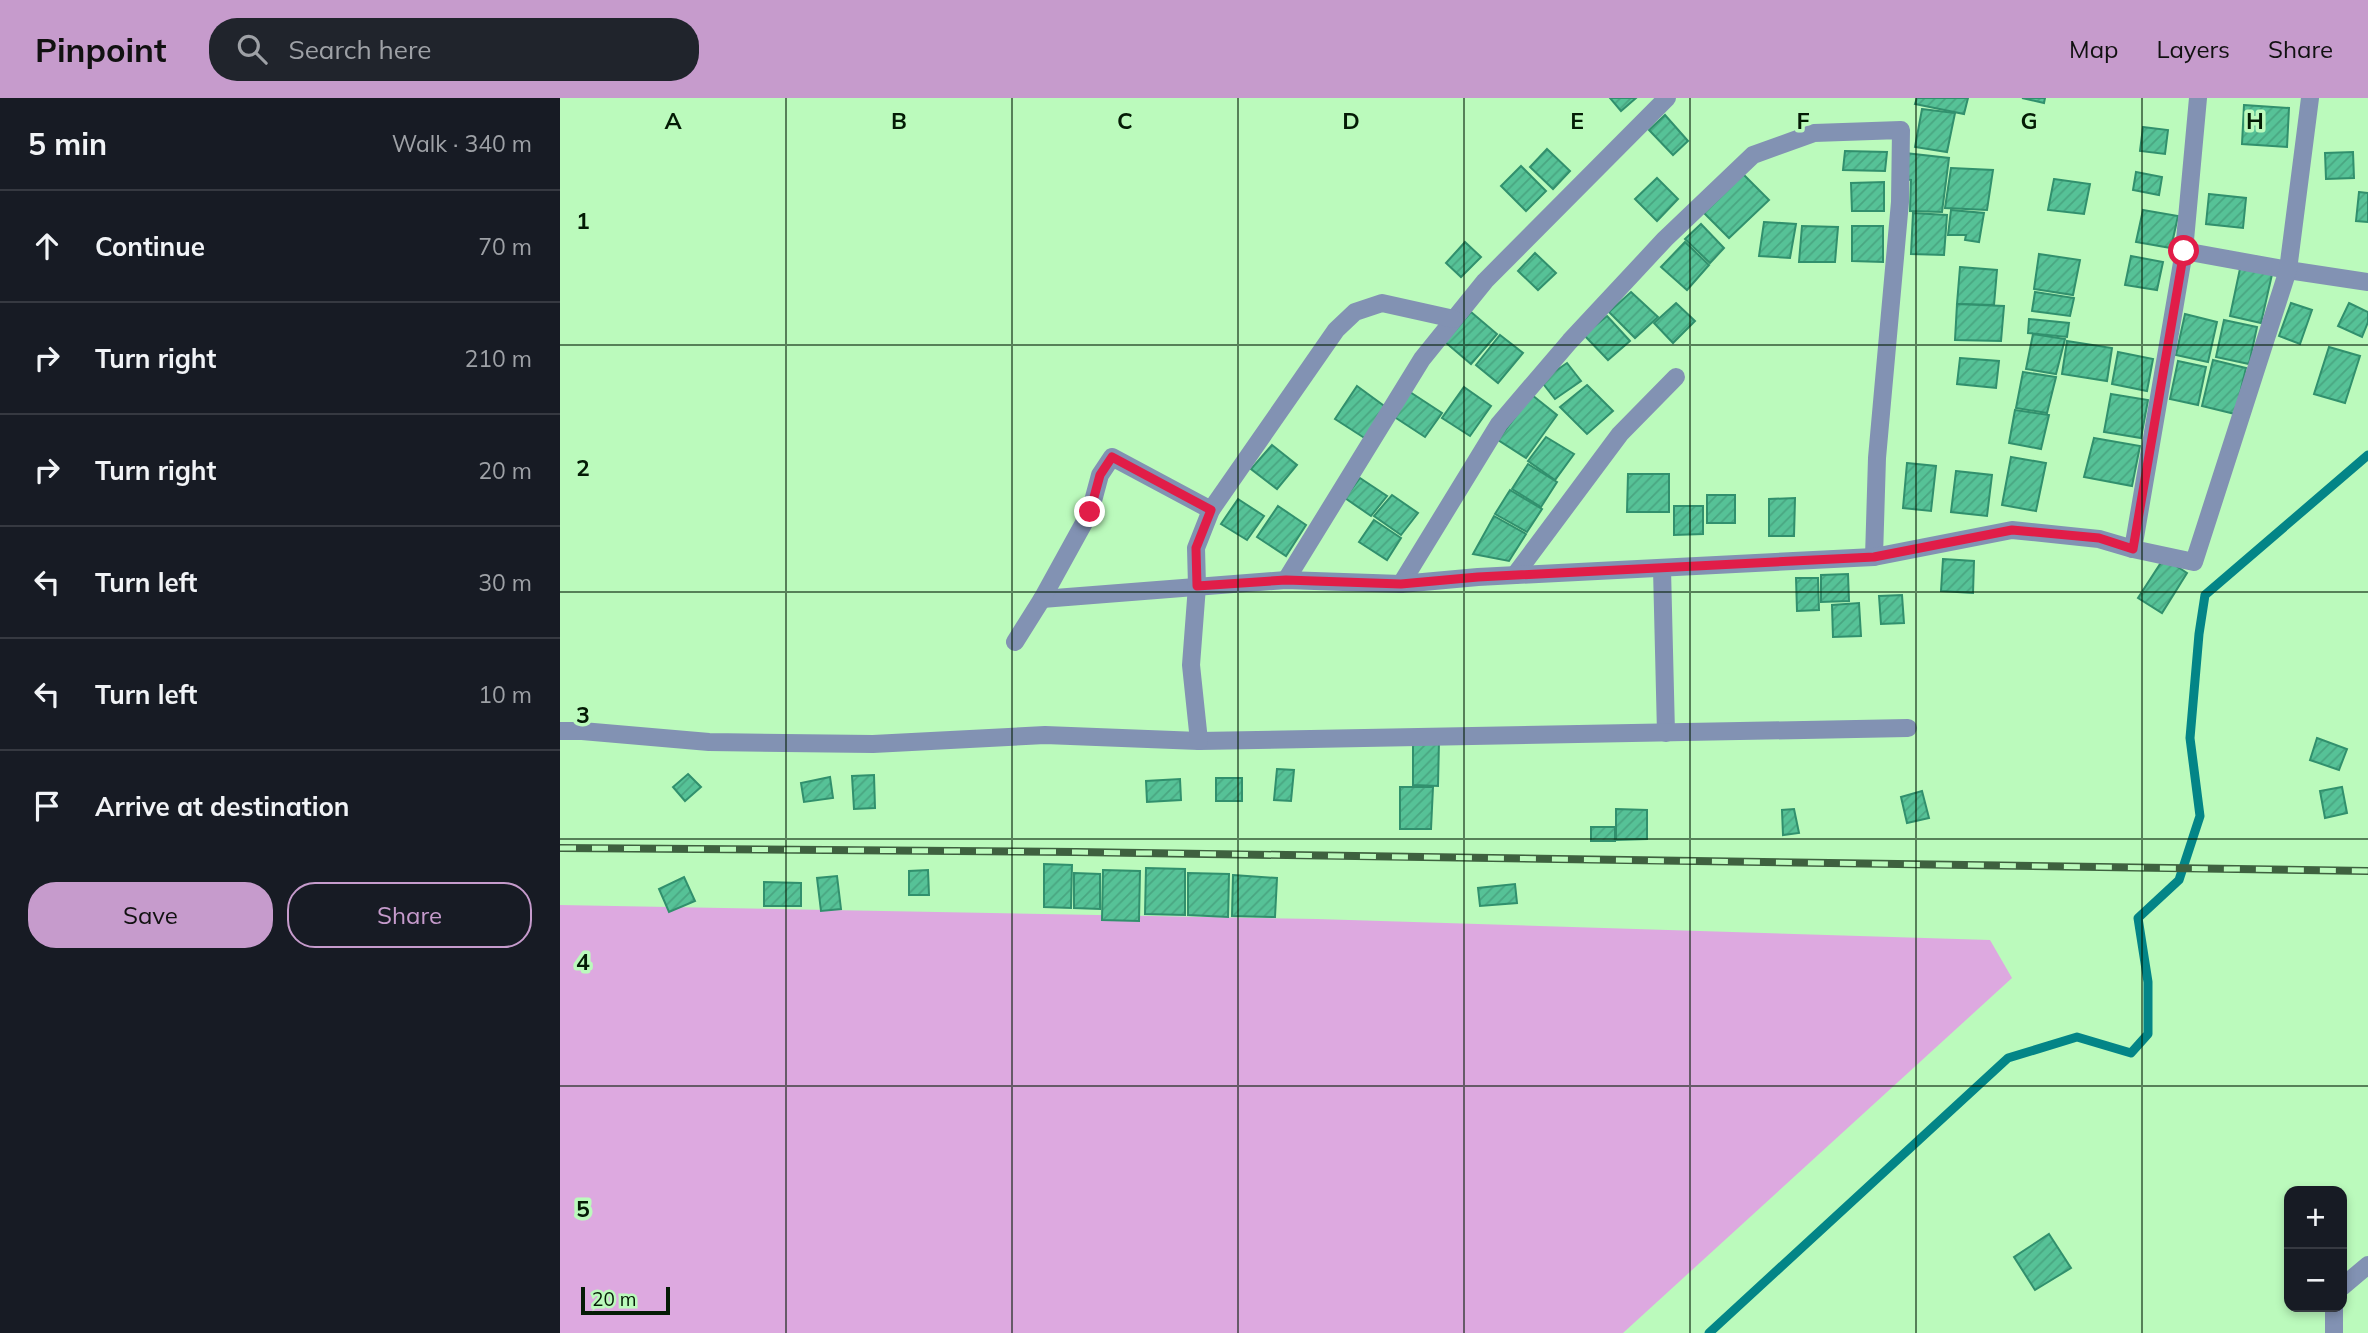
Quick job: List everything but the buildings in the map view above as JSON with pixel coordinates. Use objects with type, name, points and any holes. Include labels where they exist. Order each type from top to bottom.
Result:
[{"type":"street","points":[[1286,580],[1422,359],[1485,281],[1667,98]]},
{"type":"street","points":[[2133,549],[2184,251],[2198,98]]},
{"type":"street","points":[[1042,599],[1286,580],[1401,584],[1515,575],[1874,557],[2012,530],[2099,538],[2133,549],[2194,562],[2288,270],[2309,98]]},
{"type":"street","points":[[1401,584],[1499,424],[1570,341],[1665,239],[1753,155],[1814,133],[1901,130],[1900,202],[1877,458],[1874,557]]},
{"type":"street","points":[[2184,251],[2368,282]]},
{"type":"street","points":[[1199,741],[1191,665],[1197,586],[1196,548],[1211,510],[1336,330],[1355,312],[1382,303],[1454,319]]},
{"type":"street","points":[[1515,575],[1620,434],[1676,377]]},
{"type":"street","points":[[1015,642],[1090,512],[1100,475],[1112,457],[1211,510]]},
{"type":"street","points":[[1662,569],[1665,733]]},
{"type":"street","points":[[560,731],[582,730],[709,743],[873,744],[1045,736],[1199,741],[1908,728]]},
{"type":"street","points":[[2347,1283],[2368,1265]]},
{"type":"street","points":[[2334,1312],[2334,1333]]},
{"type":"shaded area","points":[[560,905],[1317,919],[1990,940],[2012,978],[1623,1333],[560,1333]]},
{"type":"waterway","points":[[1709,1333],[2008,1058],[2077,1037],[2131,1053],[2148,1034],[2148,982],[2138,918],[2179,880],[2200,816],[2190,738],[2205,595],[2368,455]]},
{"type":"railway","points":[[560,848],[1076,852],[2368,871]]},
{"type":"route","points":[[1090,512],[1100,475],[1112,457],[1211,510],[1196,548],[1197,586],[1286,580],[1401,584],[1478,577],[1874,557],[2012,530],[2099,538],[2133,549],[2184,251]]}]
